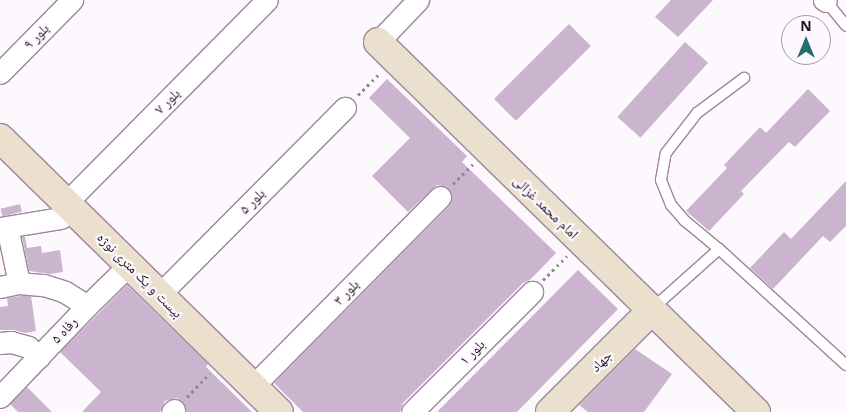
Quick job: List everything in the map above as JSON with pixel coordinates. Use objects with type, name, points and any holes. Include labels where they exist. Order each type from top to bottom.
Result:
[{"type":"street","name":"بلور ۹","points":[[0,73],[72,0]]},
{"type":"street","name":"بلور ۷","points":[[64,210],[268,0]]},
{"type":"street","points":[[386,50],[418,0]]},
{"type":"street","name":"امام محمد غزالی","points":[[386,50],[756,412]]},
{"type":"street","name":"بلور ۵","points":[[159,295],[346,108]]},
{"type":"street","name":"بیست و یک متری نوژه","points":[[0,138],[64,210],[129,265],[279,412]]},
{"type":"street","name":"بلور ۳","points":[[252,386],[440,197]]},
{"type":"street","points":[[64,210],[3,228],[10,285],[51,287],[64,292],[87,306]]},
{"type":"street","name":"رفاه ۵","points":[[0,397],[129,265]]},
{"type":"street","name":"بلور ۱","points":[[412,412],[532,292]]},
{"type":"street","name":"جهاد","points":[[550,412],[652,310]]},
{"type":"street","points":[[0,343],[11,342],[28,347],[39,357]]},
{"type":"lane","points":[[825,1],[846,26]]},
{"type":"lane","points":[[744,78],[697,113],[666,153],[662,180],[671,205],[685,221],[719,249],[846,365]]},
{"type":"lane","points":[[652,310],[719,249]]},
{"type":"path","points":[[346,108],[386,50]]},
{"type":"path","points":[[440,197],[488,149]]},
{"type":"path","points":[[532,292],[582,241]]},
{"type":"path","points":[[173,411],[225,359]]},
{"type":"building","points":[[671,0],[713,0],[678,37],[655,17]]},
{"type":"building","points":[[569,24],[591,46],[516,121],[494,99]]},
{"type":"building","points":[[685,42],[708,63],[640,138],[617,117]]},
{"type":"building","points":[[387,79],[467,156],[462,162],[556,253],[530,280],[523,283],[403,403],[400,412],[303,412],[274,383],[449,206],[452,200],[448,188],[437,185],[408,212],[372,176],[410,138],[369,98]]},
{"type":"building","points":[[808,89],[830,111],[795,147],[789,142],[741,191],[744,194],[709,231],[686,211],[727,168],[724,165],[760,127],[766,133]]},
{"type":"building","points":[[846,181],[846,226],[830,242],[823,236],[773,289],[750,268],[784,232],[791,239]]},
{"type":"building","points":[[20,204],[22,212],[3,217],[1,209]]},
{"type":"building","points":[[22,237],[25,237],[27,248],[41,246],[42,253],[60,250],[63,272],[50,274],[29,271]]},
{"type":"building","points":[[578,270],[618,309],[517,412],[437,412]]},
{"type":"building","points":[[127,285],[208,364],[206,367],[252,412],[186,412],[183,402],[177,398],[165,401],[160,412],[82,412],[101,392],[60,352]]},
{"type":"building","points":[[31,296],[36,331],[25,333],[14,330],[0,330],[0,307],[8,306],[7,298]]},
{"type":"building","points":[[635,349],[672,374],[644,412],[588,412],[579,405]]},
{"type":"building","points":[[27,387],[52,412],[18,412],[10,404]]}]
